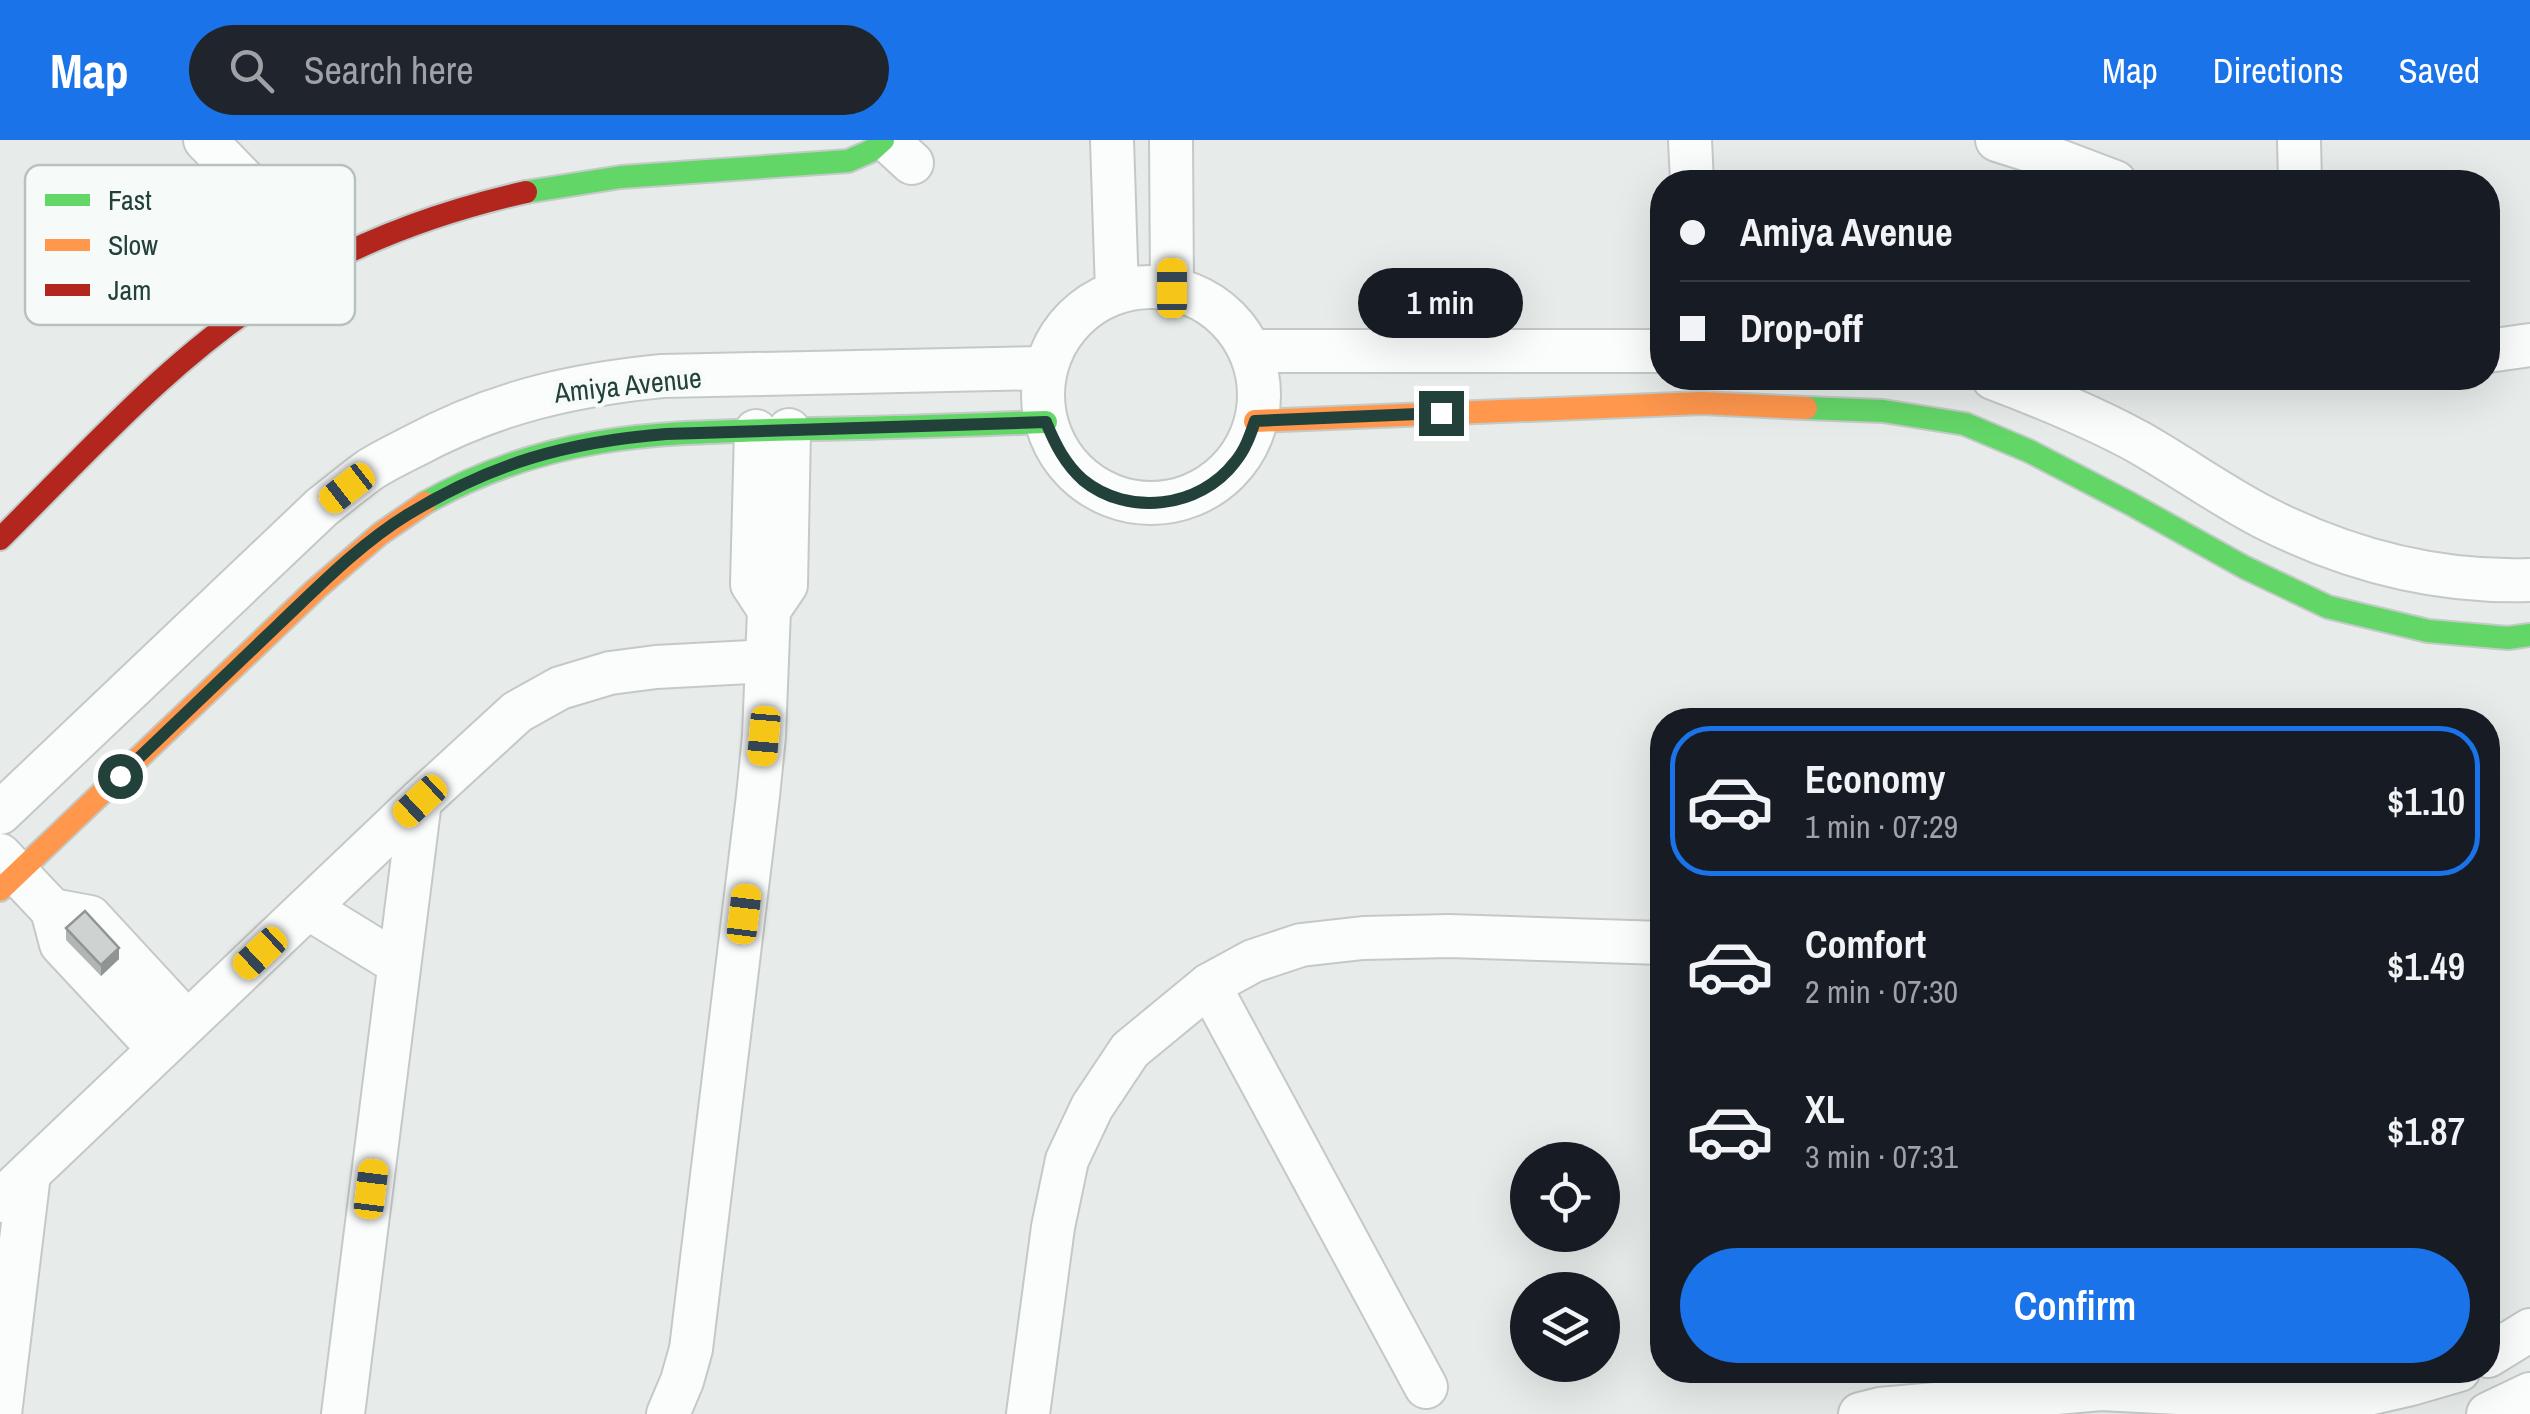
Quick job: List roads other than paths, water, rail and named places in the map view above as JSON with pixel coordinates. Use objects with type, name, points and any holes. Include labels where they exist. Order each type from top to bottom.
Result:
[{"type":"street","points":[[204,140],[229,165]]},
{"type":"street","points":[[1112,140],[1117,292]]},
{"type":"street","points":[[1171,140],[1172,288]]},
{"type":"street","points":[[1690,140],[1691,170]]},
{"type":"street","points":[[1997,140],[2083,170]]},
{"type":"street","points":[[2299,140],[2300,170]]},
{"type":"street","points":[[355,251],[482,202],[548,187],[661,172],[848,160],[894,148]]},
{"type":"street","points":[[1172,288],[1197,297],[1236,329],[1250,352],[1258,386],[1255,421],[1241,454],[1217,481],[1175,501],[1127,501],[1105,494],[1085,481],[1055,444],[1046,422],[1046,368],[1056,343],[1072,321],[1093,304],[1117,292],[1172,288]]},
{"type":"street","points":[[0,539],[172,372],[229,325]]},
{"type":"street","points":[[2500,349],[2530,345]]},
{"type":"street","points":[[1250,352],[1650,351]]},
{"type":"street","name":"Amiya Avenue","points":[[0,813],[322,507],[372,468],[494,408],[602,382],[662,376],[1046,368]]},
{"type":"street","points":[[1255,421],[1701,390],[1965,424],[2029,451],[2328,608],[2428,630],[2508,638],[2530,635]]},
{"type":"street","points":[[2024,390],[2137,441],[2264,518],[2346,552],[2419,574],[2489,582],[2530,580]]},
{"type":"street","name":"Amiya Avenue","points":[[6,873],[360,550],[404,516],[514,462],[611,438],[1046,422]]},
{"type":"street","points":[[668,1414],[682,1382],[697,1305],[758,796],[769,610],[752,584],[773,430]]},
{"type":"street","points":[[0,1414],[14,1187],[518,712],[560,688],[610,673],[767,661]]},
{"type":"street","points":[[343,1414],[420,801]]},
{"type":"street","points":[[6,873],[52,910],[90,917],[173,1036]]},
{"type":"street","points":[[308,908],[399,964]]},
{"type":"street","points":[[1028,1414],[1052,1227],[1067,1160],[1092,1107],[1130,1050],[1209,984],[1253,962],[1301,945],[1363,938],[1450,936],[1650,943]]},
{"type":"street","points":[[1209,984],[1426,1387]]},
{"type":"street","points":[[2500,1349],[2530,1330]]},
{"type":"street","points":[[1860,1414],[2101,1389],[2294,1399],[2360,1396],[2415,1383]]},
{"type":"street","points":[[2488,1414],[2530,1394]]}]
